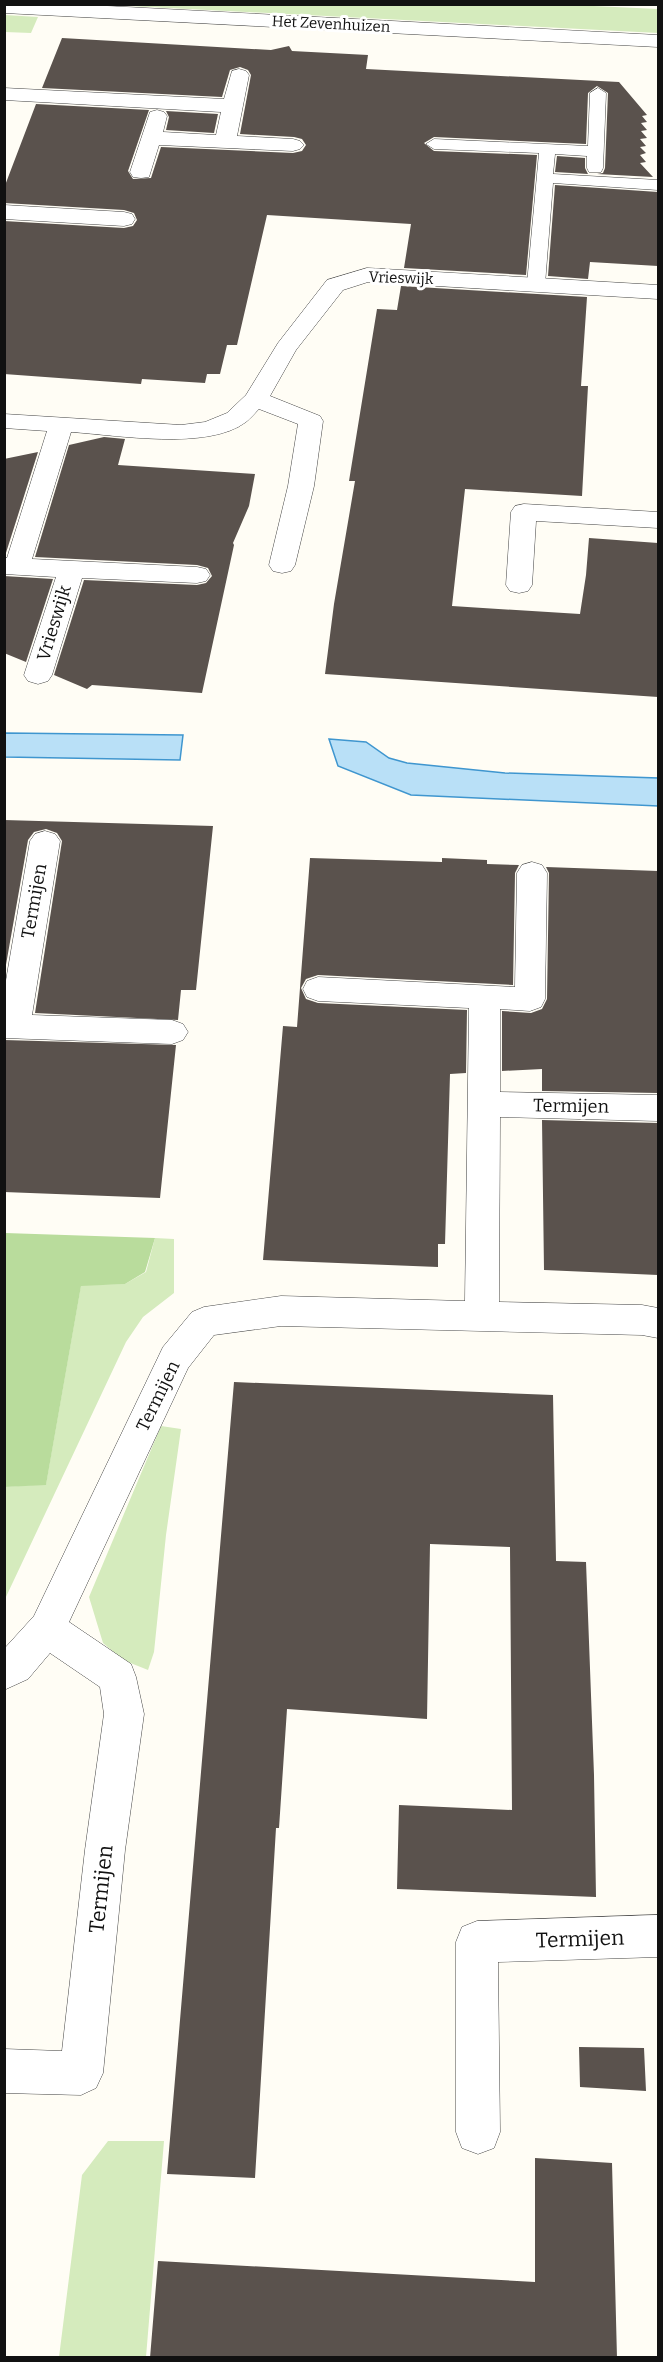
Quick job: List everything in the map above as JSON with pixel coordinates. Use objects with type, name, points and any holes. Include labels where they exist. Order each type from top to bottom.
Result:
[{"type":"street","name":"Het Zevenhuizen","points":[[4,7],[658,41]]},
{"type":"street","points":[[225,142],[239,75]]},
{"type":"street","points":[[4,94],[233,106]]},
{"type":"street","points":[[141,172],[161,103]]},
{"type":"street","points":[[151,138],[293,145]]},
{"type":"street","points":[[4,212],[124,219]]},
{"type":"street","name":"Vrieswijk","points":[[4,421],[181,432],[210,429],[236,418],[256,399],[286,348],[335,285],[367,275],[658,292]]},
{"type":"street","points":[[256,399],[311,422],[301,486],[282,565]]},
{"type":"street","name":"Vrieswijk","points":[[61,424],[11,566],[197,575]]},
{"type":"street","points":[[519,585],[524,512],[658,520]]},
{"type":"street","name":"Vrieswijk","points":[[38,675],[71,570]]},
{"type":"street","name":"Termijen","points":[[45,841],[14,961],[9,1026],[172,1032]]},
{"type":"street","points":[[318,989],[531,999],[532,873]]},
{"type":"street","points":[[482,1316],[485,997]]},
{"type":"street","name":"Termijen","points":[[483,1104],[658,1108]]},
{"type":"street","name":"Termijen","points":[[4,1672],[14,1666],[47,1629],[175,1358],[204,1322],[281,1311],[642,1320],[658,1323]]},
{"type":"street","name":"Termijen","points":[[4,2071],[81,2073],[105,1850],[124,1714],[117,1677],[47,1629]]},
{"type":"street","name":"Termijen","points":[[478,2132],[477,1942],[658,1936]]},
{"type":"lane","points":[[594,180],[598,93]]},
{"type":"lane","points":[[434,144],[595,151]]},
{"type":"lane","points":[[536,284],[547,150]]},
{"type":"lane","points":[[545,178],[658,185]]},
{"type":"green space","points":[[110,5],[572,5],[658,9],[658,33]]},
{"type":"green space","points":[[5,15],[38,17],[31,33],[5,32]]},
{"type":"green space","points":[[5,1233],[155,1238],[145,1272],[125,1284],[81,1286],[46,1485],[5,1487]]},
{"type":"green space","points":[[155,1238],[174,1239],[174,1293],[143,1317],[126,1342],[5,1599],[5,1487],[46,1484],[81,1285],[125,1284],[146,1272]]},
{"type":"green space","points":[[161,1426],[181,1429],[166,1535],[154,1652],[148,1670],[123,1660],[103,1643],[89,1597]]},
{"type":"green space","points":[[108,2141],[164,2141],[146,2357],[59,2357],[82,2175]]},
{"type":"water","points":[[5,733],[183,735],[180,760],[5,757]]},
{"type":"water","points":[[329,739],[366,742],[389,758],[407,763],[505,773],[658,778],[658,806],[411,795],[338,766]]},
{"type":"building","points":[[62,38],[271,50],[289,46],[292,51],[368,55],[366,69],[619,82],[647,115],[642,116],[647,122],[641,123],[647,130],[641,131],[647,138],[640,139],[646,146],[640,147],[646,153],[640,155],[646,162],[640,163],[653,177],[597,174],[603,173],[605,168],[608,93],[597,86],[588,93],[586,144],[434,137],[424,143],[434,151],[537,155],[526,275],[404,268],[411,224],[267,215],[237,345],[227,345],[220,374],[207,374],[205,383],[142,379],[141,384],[4,374],[4,221],[124,228],[133,226],[137,220],[134,213],[124,210],[4,203],[4,188],[36,104],[149,110],[128,171],[133,179],[151,178],[161,147],[293,153],[302,151],[306,145],[302,139],[294,137],[240,134],[251,75],[248,70],[240,67],[230,70],[222,97],[42,88]]},
{"type":"building","points":[[166,111],[218,114],[214,133],[166,130],[169,117]]},
{"type":"building","points":[[557,156],[585,158],[585,168],[588,174],[555,172]]},
{"type":"building","points":[[555,185],[658,192],[658,266],[590,262],[588,279],[548,276]]},
{"type":"building","points":[[401,286],[587,297],[581,386],[588,386],[582,496],[465,489],[452,606],[580,614],[589,538],[658,543],[658,697],[325,674],[334,604],[355,481],[349,481],[377,309],[397,310]]},
{"type":"building","points":[[104,437],[125,439],[118,465],[255,474],[249,506],[233,543],[202,693],[92,685],[87,689],[54,675],[84,580],[197,585],[206,583],[212,576],[208,568],[197,565],[35,557],[69,445]]},
{"type":"building","points":[[38,452],[5,556],[4,556],[4,459]]},
{"type":"building","points":[[4,576],[53,579],[26,662],[4,653]]},
{"type":"building","points":[[4,820],[213,826],[196,990],[181,990],[178,1020],[35,1013],[62,841],[57,833],[46,829],[34,832],[28,840],[4,976]]},
{"type":"building","points":[[310,858],[442,862],[442,858],[487,860],[487,864],[519,865],[515,873],[513,985],[318,975],[306,979],[301,988],[306,999],[318,1003],[467,1010],[466,1073],[450,1074],[445,1244],[438,1244],[438,1267],[263,1260],[283,1026],[297,1027]]},
{"type":"building","points":[[546,867],[658,871],[658,1093],[542,1091],[542,1069],[502,1071],[502,1011],[531,1013],[542,1009],[547,999],[549,873]]},
{"type":"building","points":[[4,1040],[176,1045],[160,1198],[4,1192]]},
{"type":"building","points":[[542,1120],[658,1123],[658,1275],[544,1270]]},
{"type":"building","points":[[234,1382],[553,1395],[556,1561],[586,1562],[594,1775],[596,1897],[397,1889],[399,1805],[512,1810],[510,1547],[430,1544],[427,1719],[287,1709],[279,1828],[276,1828],[255,2178],[167,2174]]},
{"type":"building","points":[[579,2047],[644,2048],[646,2091],[580,2087]]},
{"type":"building","points":[[535,2158],[612,2163],[617,2358],[150,2358],[158,2261],[535,2282]]}]
